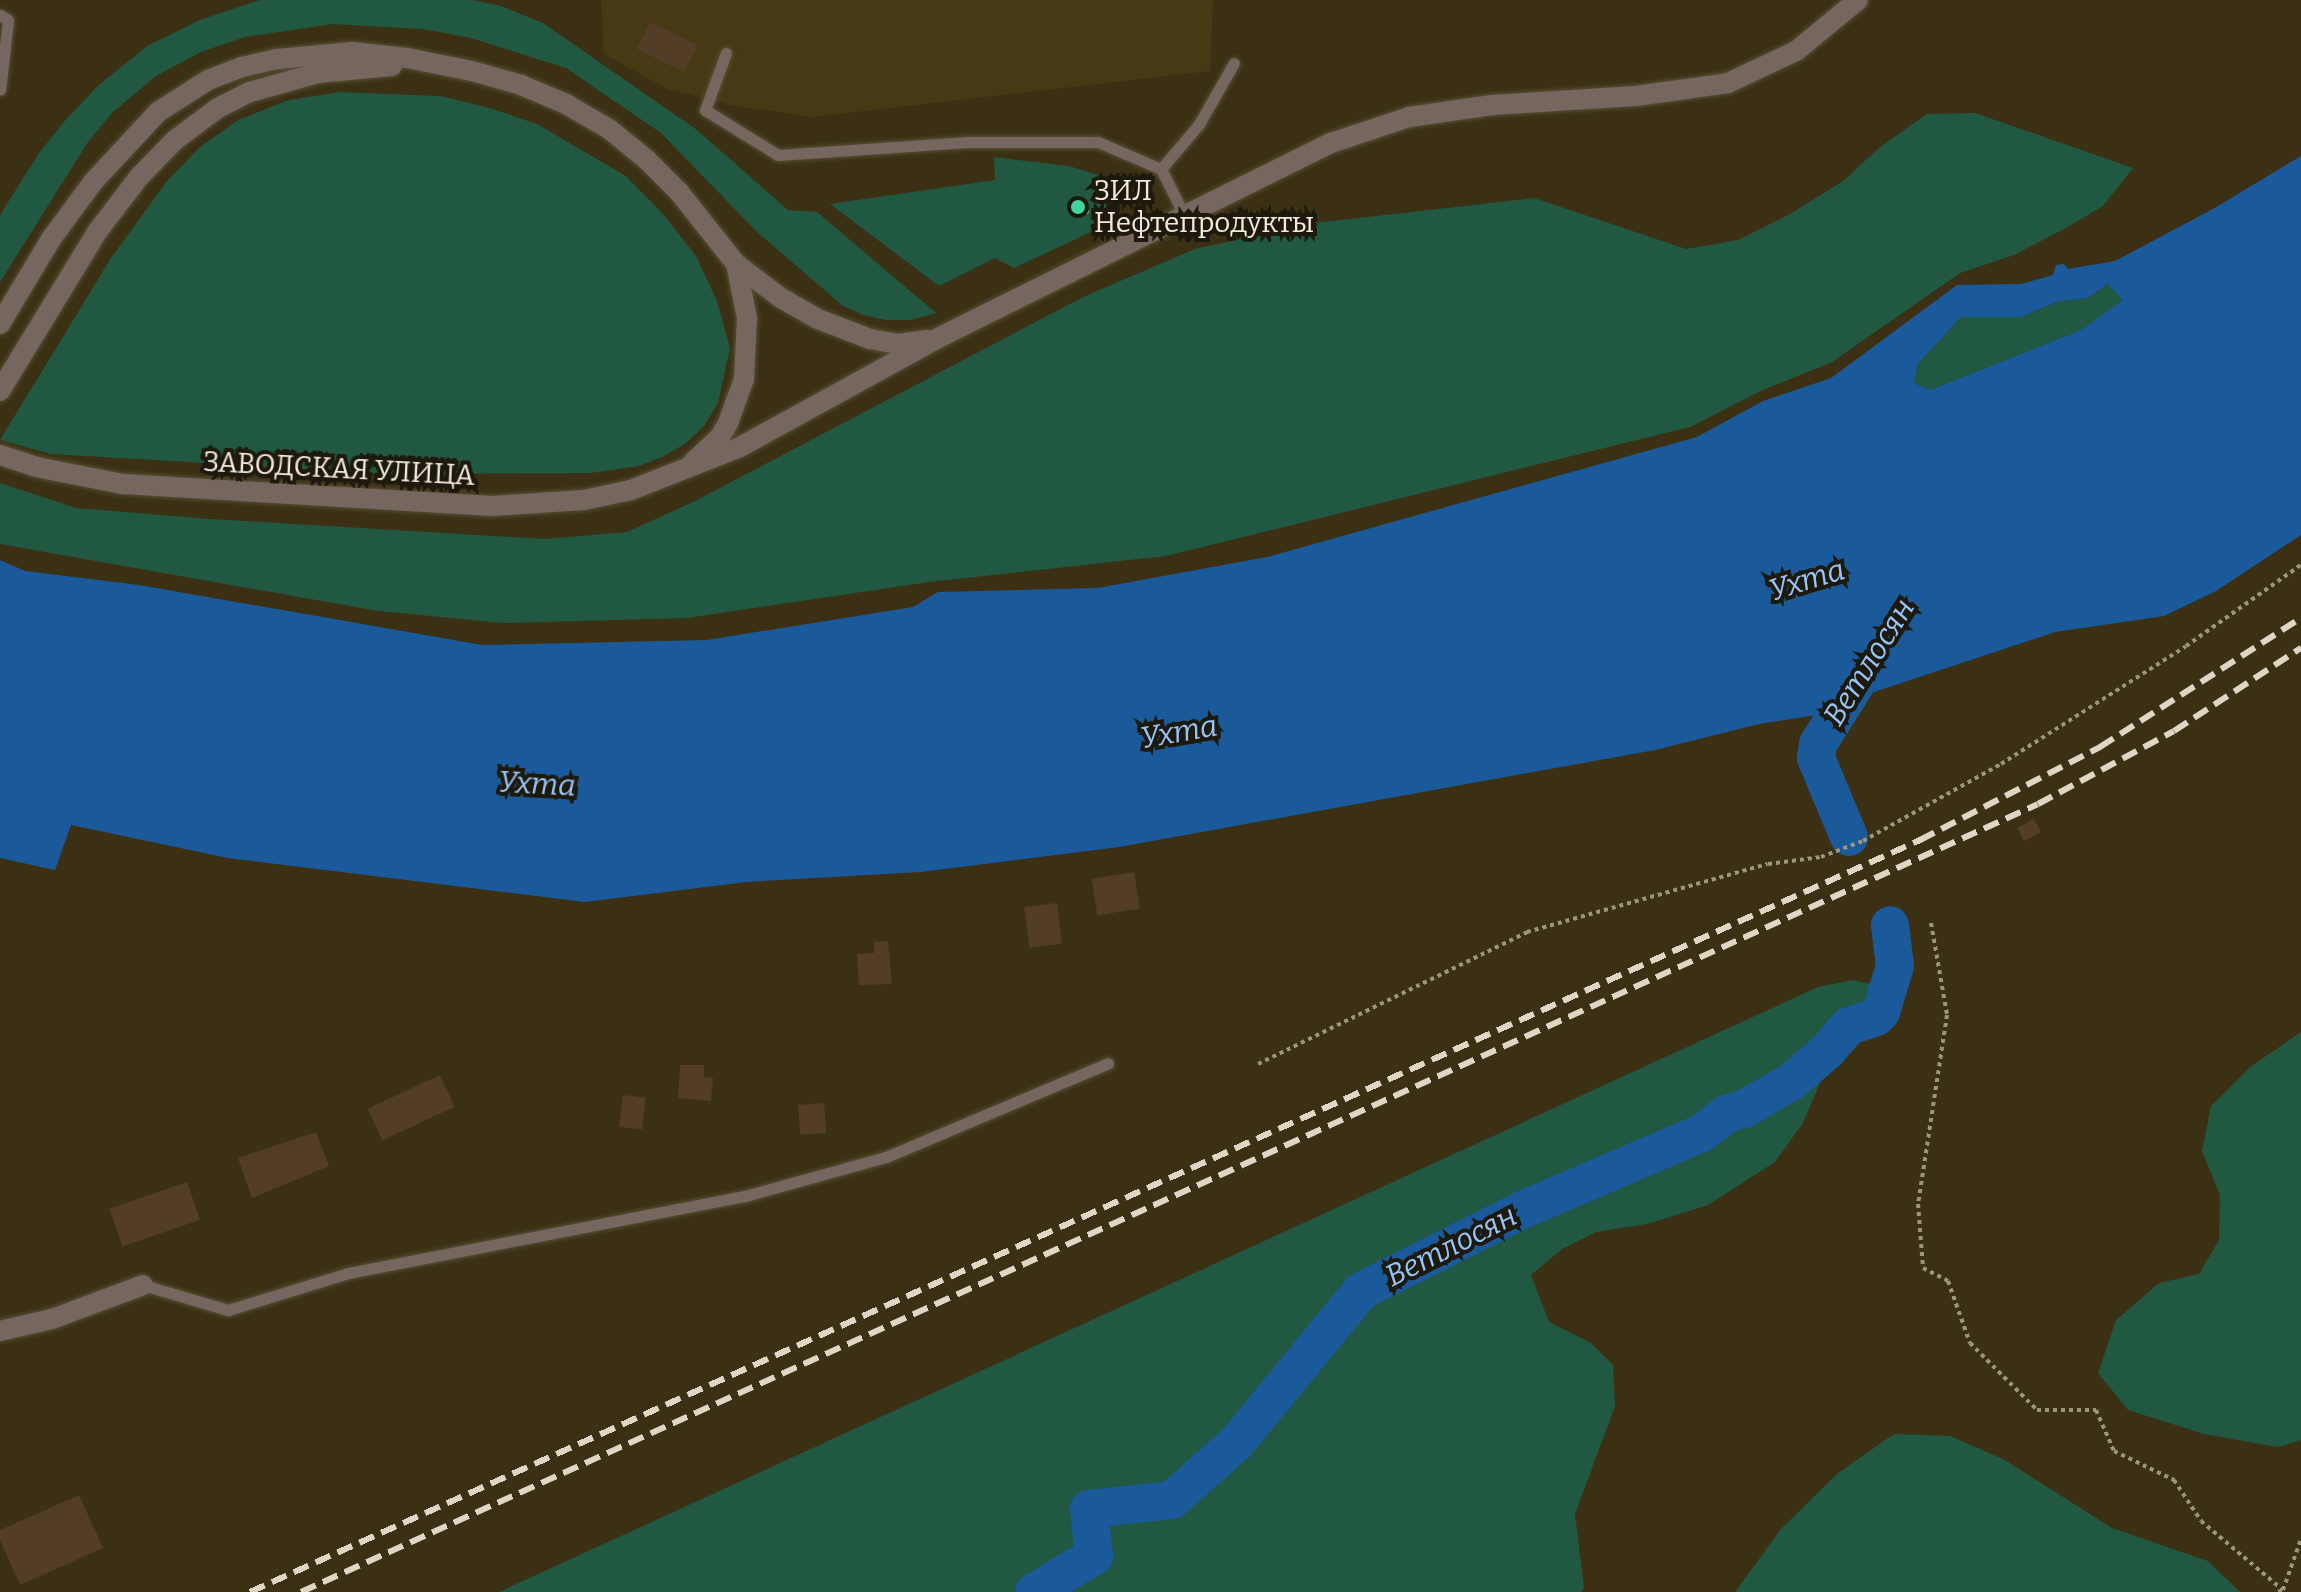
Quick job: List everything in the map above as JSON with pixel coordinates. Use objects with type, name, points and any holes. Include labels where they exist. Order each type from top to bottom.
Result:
[{"type":"street","points":[[674,474],[740,447],[942,336],[1331,143],[1409,117],[1492,105],[1636,96],[1728,83],[1796,51],[1858,0]]},
{"type":"street","points":[[0,324],[51,239],[117,153],[158,112],[208,80],[260,62],[333,52],[407,58],[472,71],[543,94],[609,129],[679,192],[736,264],[805,313],[857,335],[898,344],[942,336]]},
{"type":"street","points":[[4,384],[117,204],[161,153],[218,108],[275,84],[335,70],[421,65],[472,71]]},
{"type":"street","points":[[674,474],[698,459],[720,437],[740,394],[746,364],[747,318],[736,264]]},
{"type":"street","name":"ЗАВОДСКАЯ УЛИЦА","points":[[0,455],[36,467],[123,484],[492,506],[584,500],[631,490],[674,474]]},
{"type":"street","points":[[0,1331],[52,1319],[143,1285]]},
{"type":"lane","points":[[0,15],[8,20],[0,90]]},
{"type":"lane","points":[[726,53],[705,110],[778,155],[969,142],[1098,142],[1161,169],[1184,215]]},
{"type":"lane","points":[[1161,169],[1199,124],[1234,63]]},
{"type":"lane","points":[[143,1285],[228,1310],[348,1273],[745,1196],[886,1157],[1108,1063]]},
{"type":"path","points":[[1085,211],[1111,220]]},
{"type":"path","points":[[1258,1064],[1527,932],[1768,864],[1821,857],[1863,841],[2001,764],[2186,646],[2301,565]]},
{"type":"path","points":[[1931,923],[1947,1015],[1918,1204],[1923,1268],[1948,1281],[1970,1343],[2037,1410],[2096,1410],[2114,1451],[2174,1480],[2201,1521],[2280,1591],[2301,1539]]},
{"type":"shaded area","points":[[601,0],[1213,0],[1210,71],[812,117],[731,105],[667,89],[604,54]]},
{"type":"green space","points":[[260,0],[472,0],[498,5],[543,23],[697,130],[788,210],[817,212],[936,313],[911,320],[886,320],[863,315],[842,305],[756,231],[661,133],[566,68],[471,38],[423,29],[332,24],[245,37],[201,52],[156,76],[112,113],[88,142],[0,282],[0,215],[39,153],[68,117],[99,85],[147,46],[200,20]]},
{"type":"green space","points":[[340,92],[440,96],[490,108],[537,124],[626,176],[663,214],[696,256],[717,301],[730,348],[718,403],[704,426],[685,444],[662,457],[639,466],[590,473],[390,474],[51,454],[0,440],[111,258],[167,181],[200,147],[238,120],[289,100]]},
{"type":"green space","points":[[1975,113],[2133,168],[2103,206],[2066,228],[2014,255],[1960,273],[1832,362],[1763,390],[1690,427],[1166,556],[929,582],[687,618],[504,623],[378,611],[0,544],[0,483],[76,508],[211,519],[545,539],[627,532],[695,501],[1083,297],[1195,249],[1314,223],[1534,198],[1686,249],[1738,240],[1790,214],[1843,181],[1880,147],[1927,114]]},
{"type":"green space","points":[[994,157],[1069,166],[1105,177],[1120,192],[1119,209],[1108,224],[1014,268],[995,258],[939,286],[830,204],[995,180]]},
{"type":"green space","points":[[2109,284],[2124,300],[2081,330],[1930,390],[1914,383],[1918,364],[1961,317],[2021,317],[2056,302],[2088,298]]},
{"type":"green space","points":[[1853,980],[1878,986],[1889,1014],[1821,1081],[1803,1123],[1775,1162],[1708,1205],[1647,1224],[1596,1232],[1562,1249],[1531,1275],[1549,1322],[1591,1343],[1613,1365],[1615,1406],[1575,1514],[1584,1588],[1581,1592],[499,1592],[1818,987]]},
{"type":"green space","points":[[2301,1032],[2301,1440],[2278,1447],[2204,1434],[2128,1410],[2098,1373],[2116,1320],[2159,1283],[2199,1274],[2219,1240],[2220,1195],[2202,1151],[2211,1106],[2250,1067]]},
{"type":"green space","points":[[1894,1434],[1950,1436],[2005,1460],[2112,1528],[2208,1561],[2240,1592],[1735,1592],[1781,1529],[1838,1473]]},
{"type":"water","name":"Ухта","points":[[2301,156],[2301,535],[2216,591],[2164,616],[2055,632],[1865,695],[1830,713],[1759,724],[1655,750],[1119,847],[920,872],[746,882],[585,902],[228,858],[71,825],[55,870],[0,858],[0,560],[25,571],[139,585],[482,645],[707,640],[913,607],[938,592],[1098,588],[1267,557],[1697,437],[1763,401],[1831,378],[1957,285],[2021,284],[2053,275],[2056,265],[2064,264],[2068,269],[2115,261],[2213,209]],"holes":[[[2108,284],[2123,300],[2081,330],[1930,390],[1914,383],[1918,364],[1961,317],[2021,317],[2056,302],[2088,298]]]},
{"type":"building","points":[[650,22],[698,45],[684,72],[637,49]]},
{"type":"building","points":[[2034,819],[2041,832],[2024,841],[2017,828]]},
{"type":"building","points":[[1134,872],[1140,909],[1097,915],[1092,879]]},
{"type":"building","points":[[1057,903],[1062,944],[1029,948],[1024,907]]},
{"type":"building","points":[[888,941],[892,984],[859,985],[857,954],[874,953],[874,942]]},
{"type":"building","points":[[680,1065],[704,1065],[704,1077],[713,1078],[711,1101],[678,1098]]},
{"type":"building","points":[[440,1075],[455,1107],[382,1141],[367,1109]]},
{"type":"building","points":[[623,1095],[646,1098],[642,1130],[619,1127]]},
{"type":"building","points":[[824,1103],[826,1133],[800,1135],[798,1105]]},
{"type":"building","points":[[316,1132],[329,1166],[252,1198],[238,1158]]},
{"type":"building","points":[[187,1182],[200,1220],[122,1247],[109,1209]]},
{"type":"building","points":[[79,1495],[103,1548],[20,1585],[0,1540],[0,1530]]},
{"type":"waterway","name":"Ветлосян","points":[[1849,837],[1816,758],[1818,744],[1868,665]]},
{"type":"waterway","name":"Ветлосян","points":[[1034,1592],[1094,1556],[1089,1509],[1172,1500],[1237,1442],[1361,1291],[1522,1210],[1702,1133],[1726,1114],[1744,1109],[1791,1082],[1827,1051],[1849,1026],[1876,1017],[1881,1012],[1895,966],[1890,925]]},
{"type":"railway","points":[[250,1592],[1920,840],[2100,747],[2301,618]]},
{"type":"railway","points":[[301,1592],[2038,804],[2174,731],[2301,648]]},
{"type":"place","name":"ЗИЛ Нефтепродукты","points":[[1078,207]]}]
